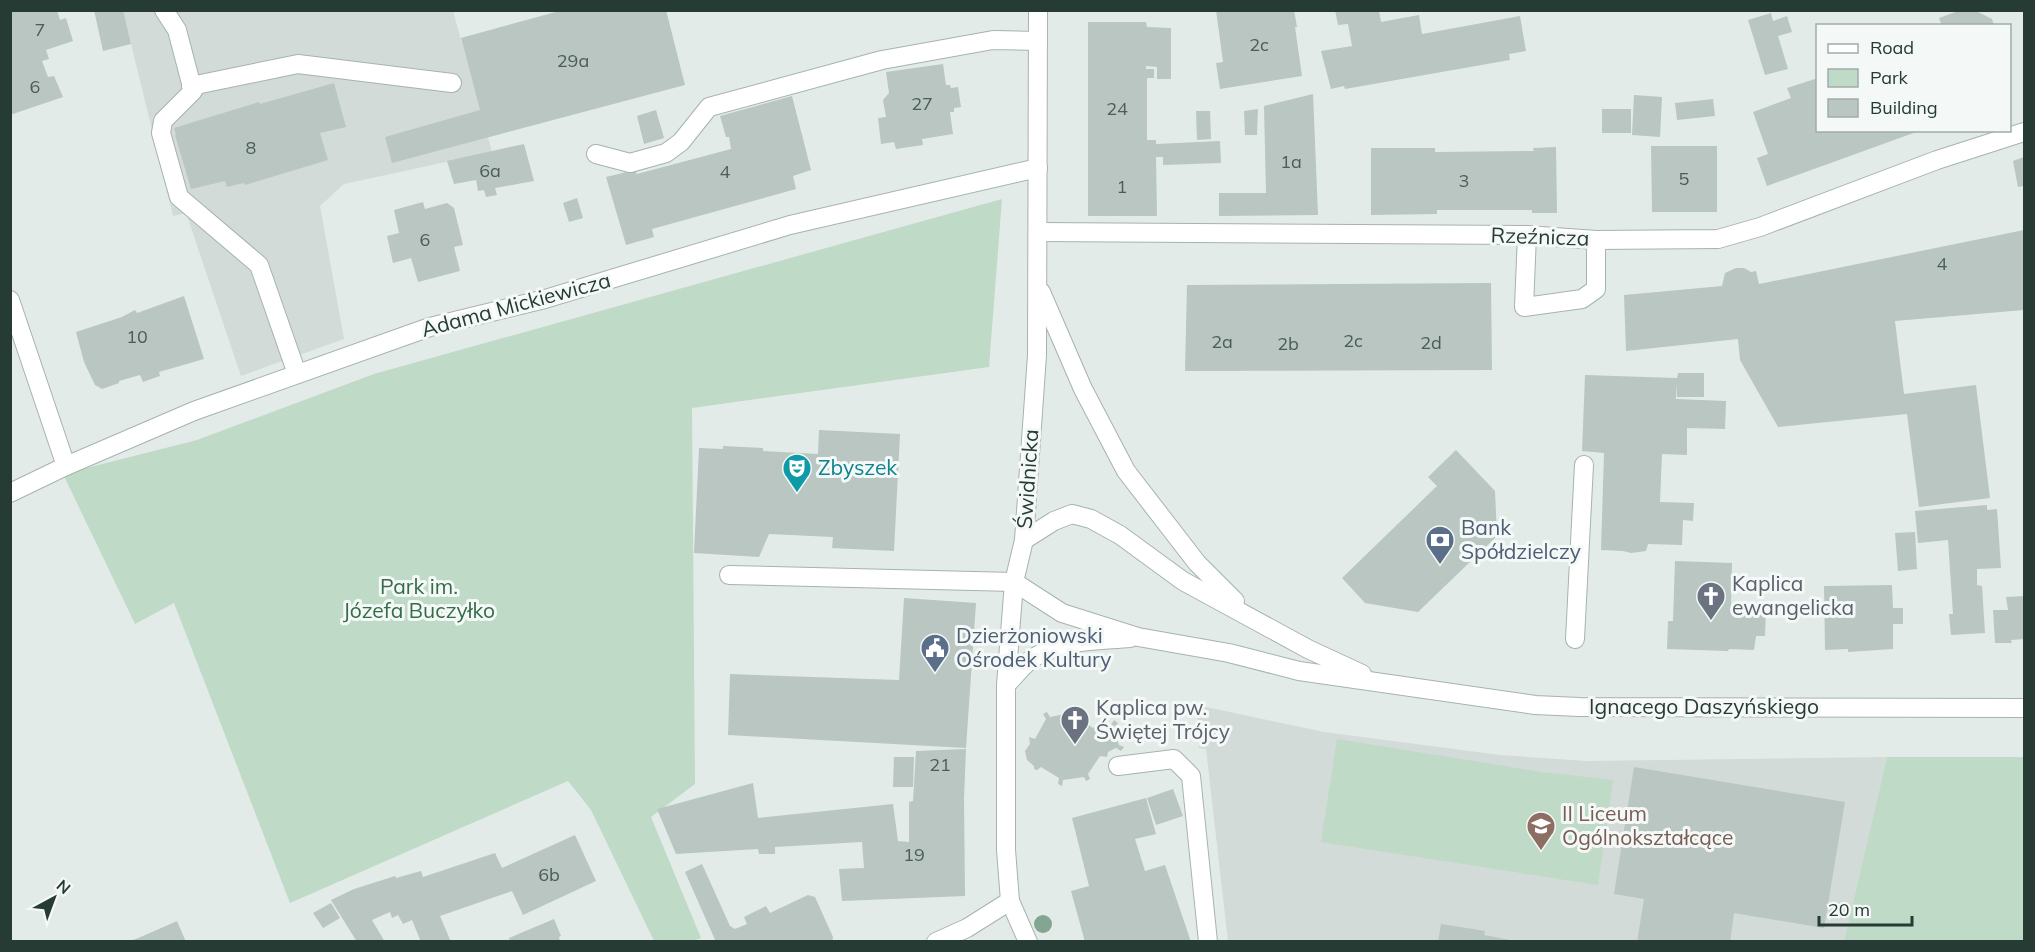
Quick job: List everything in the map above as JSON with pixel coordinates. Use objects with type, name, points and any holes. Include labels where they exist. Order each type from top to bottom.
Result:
[{"type":"street","points":[[164,10],[177,30],[193,91],[164,121],[160,133],[179,196],[260,265],[297,374]]},
{"type":"street","name":"Świdnicka","points":[[1028,942],[1010,901],[1006,850],[1006,685],[1014,582],[1024,540],[1037,355],[1039,288],[1038,10]]},
{"type":"street","points":[[596,154],[630,163],[666,153],[681,142],[709,107],[882,60],[993,40],[1038,41]]},
{"type":"street","points":[[191,86],[298,64],[452,83]]},
{"type":"street","name":"Rzeźnicza","points":[[1038,232],[1527,235],[1596,240],[1718,239],[1760,227],[1937,160],[2025,132]]},
{"type":"street","name":"Adama Mickiewicza","points":[[10,493],[66,466],[194,411],[430,327],[545,299],[790,225],[1038,168]]},
{"type":"street","points":[[1527,235],[1524,307],[1582,299],[1596,289],[1596,240]]},
{"type":"street","name":"Ignacego Daszyńskiego","points":[[1039,288],[1083,388],[1126,471],[1197,562],[1247,614]]},
{"type":"street","points":[[10,300],[66,466]]},
{"type":"street","points":[[1575,639],[1584,465]]},
{"type":"street","name":"Ignacego Daszyńskiego","points":[[1024,540],[1054,520],[1072,514],[1091,519],[1120,535],[1183,580],[1308,650],[1384,684]]},
{"type":"street","points":[[729,575],[1014,582]]},
{"type":"street","name":"Ignacego Daszyńskiego","points":[[1014,582],[1062,613],[1137,637],[1229,653],[1299,671],[1535,705],[2025,708]]},
{"type":"street","name":"Ignacego Daszyńskiego","points":[[1006,685],[1029,661],[1047,651],[1072,642],[1137,637]]},
{"type":"street","points":[[1118,766],[1174,759],[1191,776],[1208,942]]},
{"type":"street","points":[[936,942],[967,928],[1010,901]]},
{"type":"shaded area","points":[[123,11],[453,11],[492,152],[344,184],[320,206],[344,339],[241,376],[186,213],[173,216]]},
{"type":"shaded area","name":"II Liceum Ogólnokształcące","points":[[1197,705],[1324,732],[1500,755],[1587,761],[1887,757],[1844,941],[1228,941],[1206,749],[1199,748]]},
{"type":"green space","name":"Park im. Józefa Buczyłko","points":[[1002,199],[989,367],[692,408],[695,784],[651,817],[701,938],[693,941],[654,941],[591,810],[568,781],[290,903],[174,603],[135,624],[63,474],[197,440],[374,374]]},
{"type":"green space","points":[[1337,739],[1541,772],[1613,780],[1598,885],[1321,842]]},
{"type":"green space","points":[[1887,757],[2024,757],[2024,941],[1844,941]]},
{"type":"building","points":[[10,10],[57,10],[60,20],[66,18],[73,41],[46,50],[49,59],[42,61],[48,77],[54,76],[63,97],[10,115]]},
{"type":"building","points":[[94,10],[123,10],[131,44],[103,51]]},
{"type":"building","points":[[563,10],[666,10],[685,85],[392,163],[385,137],[480,110],[461,38]]},
{"type":"building","points":[[1216,10],[1294,10],[1302,76],[1220,89],[1216,63],[1223,62]]},
{"type":"building","points":[[1335,10],[1379,10],[1381,22],[1419,15],[1422,34],[1520,16],[1526,51],[1509,54],[1510,60],[1345,89],[1344,86],[1331,89],[1321,51],[1352,46],[1348,24],[1338,25]]},
{"type":"building","points":[[1961,10],[1974,10],[1992,19],[1993,24],[1941,24],[1939,18]]},
{"type":"building","points":[[1771,13],[1773,21],[1787,16],[1792,32],[1778,36],[1788,69],[1765,75],[1748,20]]},
{"type":"building","points":[[1088,22],[1146,22],[1147,27],[1171,28],[1171,79],[1157,79],[1157,67],[1146,66],[1146,69],[1154,69],[1154,78],[1147,78],[1147,140],[1156,140],[1156,144],[1220,141],[1221,163],[1163,165],[1163,157],[1156,157],[1157,216],[1088,216]]},
{"type":"building","points":[[943,64],[946,85],[950,85],[951,88],[958,87],[961,107],[954,108],[954,112],[950,112],[953,134],[922,139],[923,145],[896,149],[894,142],[881,144],[878,118],[886,117],[883,100],[889,93],[886,72]]},
{"type":"building","points":[[1816,79],[1816,132],[1916,132],[1767,186],[1757,158],[1768,154],[1753,112],[1791,98],[1787,88]]},
{"type":"building","points":[[334,83],[346,127],[320,133],[328,160],[245,185],[244,183],[227,187],[225,181],[191,189],[174,128],[259,102],[260,104]]},
{"type":"building","points":[[1313,94],[1318,215],[1219,216],[1219,193],[1266,193],[1264,106]]},
{"type":"building","points":[[1634,95],[1662,97],[1660,137],[1632,135]]},
{"type":"building","points":[[792,96],[811,170],[793,176],[796,189],[652,229],[654,237],[626,245],[606,177],[635,170],[637,174],[731,149],[729,137],[726,137],[720,116]]},
{"type":"building","points":[[1713,99],[1715,116],[1677,120],[1675,103]]},
{"type":"building","points":[[1258,109],[1257,135],[1245,135],[1244,111]]},
{"type":"building","points":[[1602,109],[1631,109],[1631,133],[1602,133]]},
{"type":"building","points":[[656,110],[664,138],[644,144],[637,116]]},
{"type":"building","points":[[1196,111],[1210,111],[1211,139],[1197,140]]},
{"type":"building","points":[[524,144],[534,181],[495,188],[497,195],[486,197],[484,190],[478,191],[476,180],[454,184],[447,161]]},
{"type":"building","points":[[1651,146],[1717,146],[1717,212],[1652,212]]},
{"type":"building","points":[[1556,147],[1557,213],[1532,213],[1532,210],[1437,210],[1437,214],[1371,215],[1371,148],[1435,148],[1435,152],[1534,151],[1533,148]]},
{"type":"building","points":[[2024,157],[2024,186],[2018,187],[2013,161]]},
{"type":"building","points":[[577,198],[583,218],[569,222],[563,203]]},
{"type":"building","points":[[423,202],[425,209],[447,203],[454,208],[463,245],[454,247],[460,271],[418,282],[411,258],[393,263],[387,236],[399,233],[394,210]]},
{"type":"building","points":[[2024,230],[2024,310],[1895,321],[1904,394],[1976,385],[1990,498],[1919,507],[1907,414],[1778,427],[1740,360],[1738,339],[1626,351],[1624,295],[1722,286],[1725,273],[1736,268],[1756,271],[1759,284]]},
{"type":"building","points":[[1491,283],[1492,370],[1185,371],[1187,285]]},
{"type":"building","points":[[184,296],[204,359],[159,372],[160,376],[143,382],[140,375],[102,389],[95,385],[84,362],[76,332],[122,317],[135,310],[137,313]]},
{"type":"building","points":[[1678,373],[1704,373],[1704,397],[1677,397],[1676,383],[1676,399],[1726,401],[1725,429],[1687,428],[1687,455],[1662,454],[1660,502],[1694,503],[1693,521],[1683,520],[1682,545],[1648,544],[1646,551],[1631,553],[1601,550],[1604,453],[1582,451],[1585,375],[1677,378]]},
{"type":"building","name":"Zbyszek","points":[[819,430],[900,434],[894,551],[832,548],[833,537],[769,534],[759,557],[694,553],[699,448],[723,449],[723,446],[763,448],[763,451],[818,454]]},
{"type":"building","points":[[1456,450],[1495,491],[1497,536],[1418,612],[1365,603],[1342,578],[1437,486],[1428,477]]},
{"type":"building","points":[[1987,505],[1987,510],[1997,509],[2001,568],[1977,569],[1977,585],[1982,586],[1985,633],[1951,635],[1949,614],[1953,614],[1948,540],[1918,543],[1915,511]]},
{"type":"building","points":[[1915,532],[1917,569],[1898,571],[1895,533]]},
{"type":"building","points":[[1675,561],[1732,563],[1731,608],[1766,610],[1765,636],[1756,636],[1754,650],[1667,649],[1668,621],[1673,621]]},
{"type":"building","points":[[1892,585],[1893,608],[1903,608],[1903,624],[1893,624],[1893,649],[1848,652],[1848,649],[1825,650],[1824,586]]},
{"type":"building","points":[[2024,596],[2024,639],[2011,640],[2012,643],[1995,643],[1993,610],[2008,610],[2006,597]]},
{"type":"building","points":[[904,598],[976,603],[966,748],[728,735],[730,674],[899,680]]},
{"type":"building","name":"Kaplica pw. Świętej Trójcy","points":[[1071,707],[1076,708],[1076,715],[1093,728],[1099,723],[1103,726],[1111,725],[1114,720],[1118,723],[1114,729],[1119,745],[1124,747],[1121,751],[1116,748],[1108,752],[1107,757],[1100,756],[1088,774],[1090,779],[1086,781],[1084,777],[1063,780],[1062,786],[1058,784],[1059,778],[1041,767],[1034,769],[1034,766],[1027,760],[1025,751],[1030,744],[1029,737],[1035,739],[1046,719],[1043,714],[1047,712],[1050,717],[1070,713]]},
{"type":"building","points":[[966,749],[965,896],[842,901],[839,869],[864,868],[862,842],[775,847],[775,854],[759,854],[758,849],[676,854],[657,809],[753,783],[758,818],[893,804],[898,841],[909,842],[909,802],[913,801],[916,751]]},
{"type":"building","points":[[894,757],[914,757],[913,787],[893,787]]},
{"type":"building","points":[[1634,767],[1845,802],[1824,928],[1734,913],[1730,942],[1637,942],[1644,899],[1614,894]]},
{"type":"building","points":[[1173,789],[1183,816],[1156,825],[1147,798]]},
{"type":"building","points":[[1146,798],[1156,834],[1135,839],[1145,871],[1165,865],[1191,942],[1085,942],[1071,891],[1089,886],[1072,818]]},
{"type":"building","points":[[575,835],[596,881],[523,915],[512,891],[440,916],[451,942],[421,942],[412,920],[403,924],[398,915],[392,918],[390,912],[372,920],[385,942],[357,942],[331,900],[354,889],[395,876],[396,878],[421,871],[423,877],[495,853],[502,868]]},
{"type":"building","points":[[702,864],[730,926],[735,929],[747,924],[744,917],[766,906],[770,913],[808,895],[815,897],[833,937],[832,942],[716,942],[685,872]]},
{"type":"building","points":[[331,903],[340,918],[323,928],[313,913]]},
{"type":"building","points":[[554,919],[561,936],[559,937],[560,942],[510,942],[509,938]]},
{"type":"building","points":[[177,921],[186,942],[128,942],[143,936]]},
{"type":"building","points":[[1441,924],[1485,931],[1484,935],[1521,942],[1438,942]]},
{"type":"place","name":"Zbyszek","points":[[797,494]]},
{"type":"place","name":"Bank Spółdzielczy","points":[[1440,566]]},
{"type":"place","name":"Kaplica ewangelicka","points":[[1711,622]]},
{"type":"place","name":"Dzierżoniowski Ośrodek Kultury","points":[[935,674]]},
{"type":"place","name":"Kaplica pw. Świętej Trójcy","points":[[1075,746]]},
{"type":"place","name":"II Liceum Ogólnokształcące","points":[[1541,852]]}]
